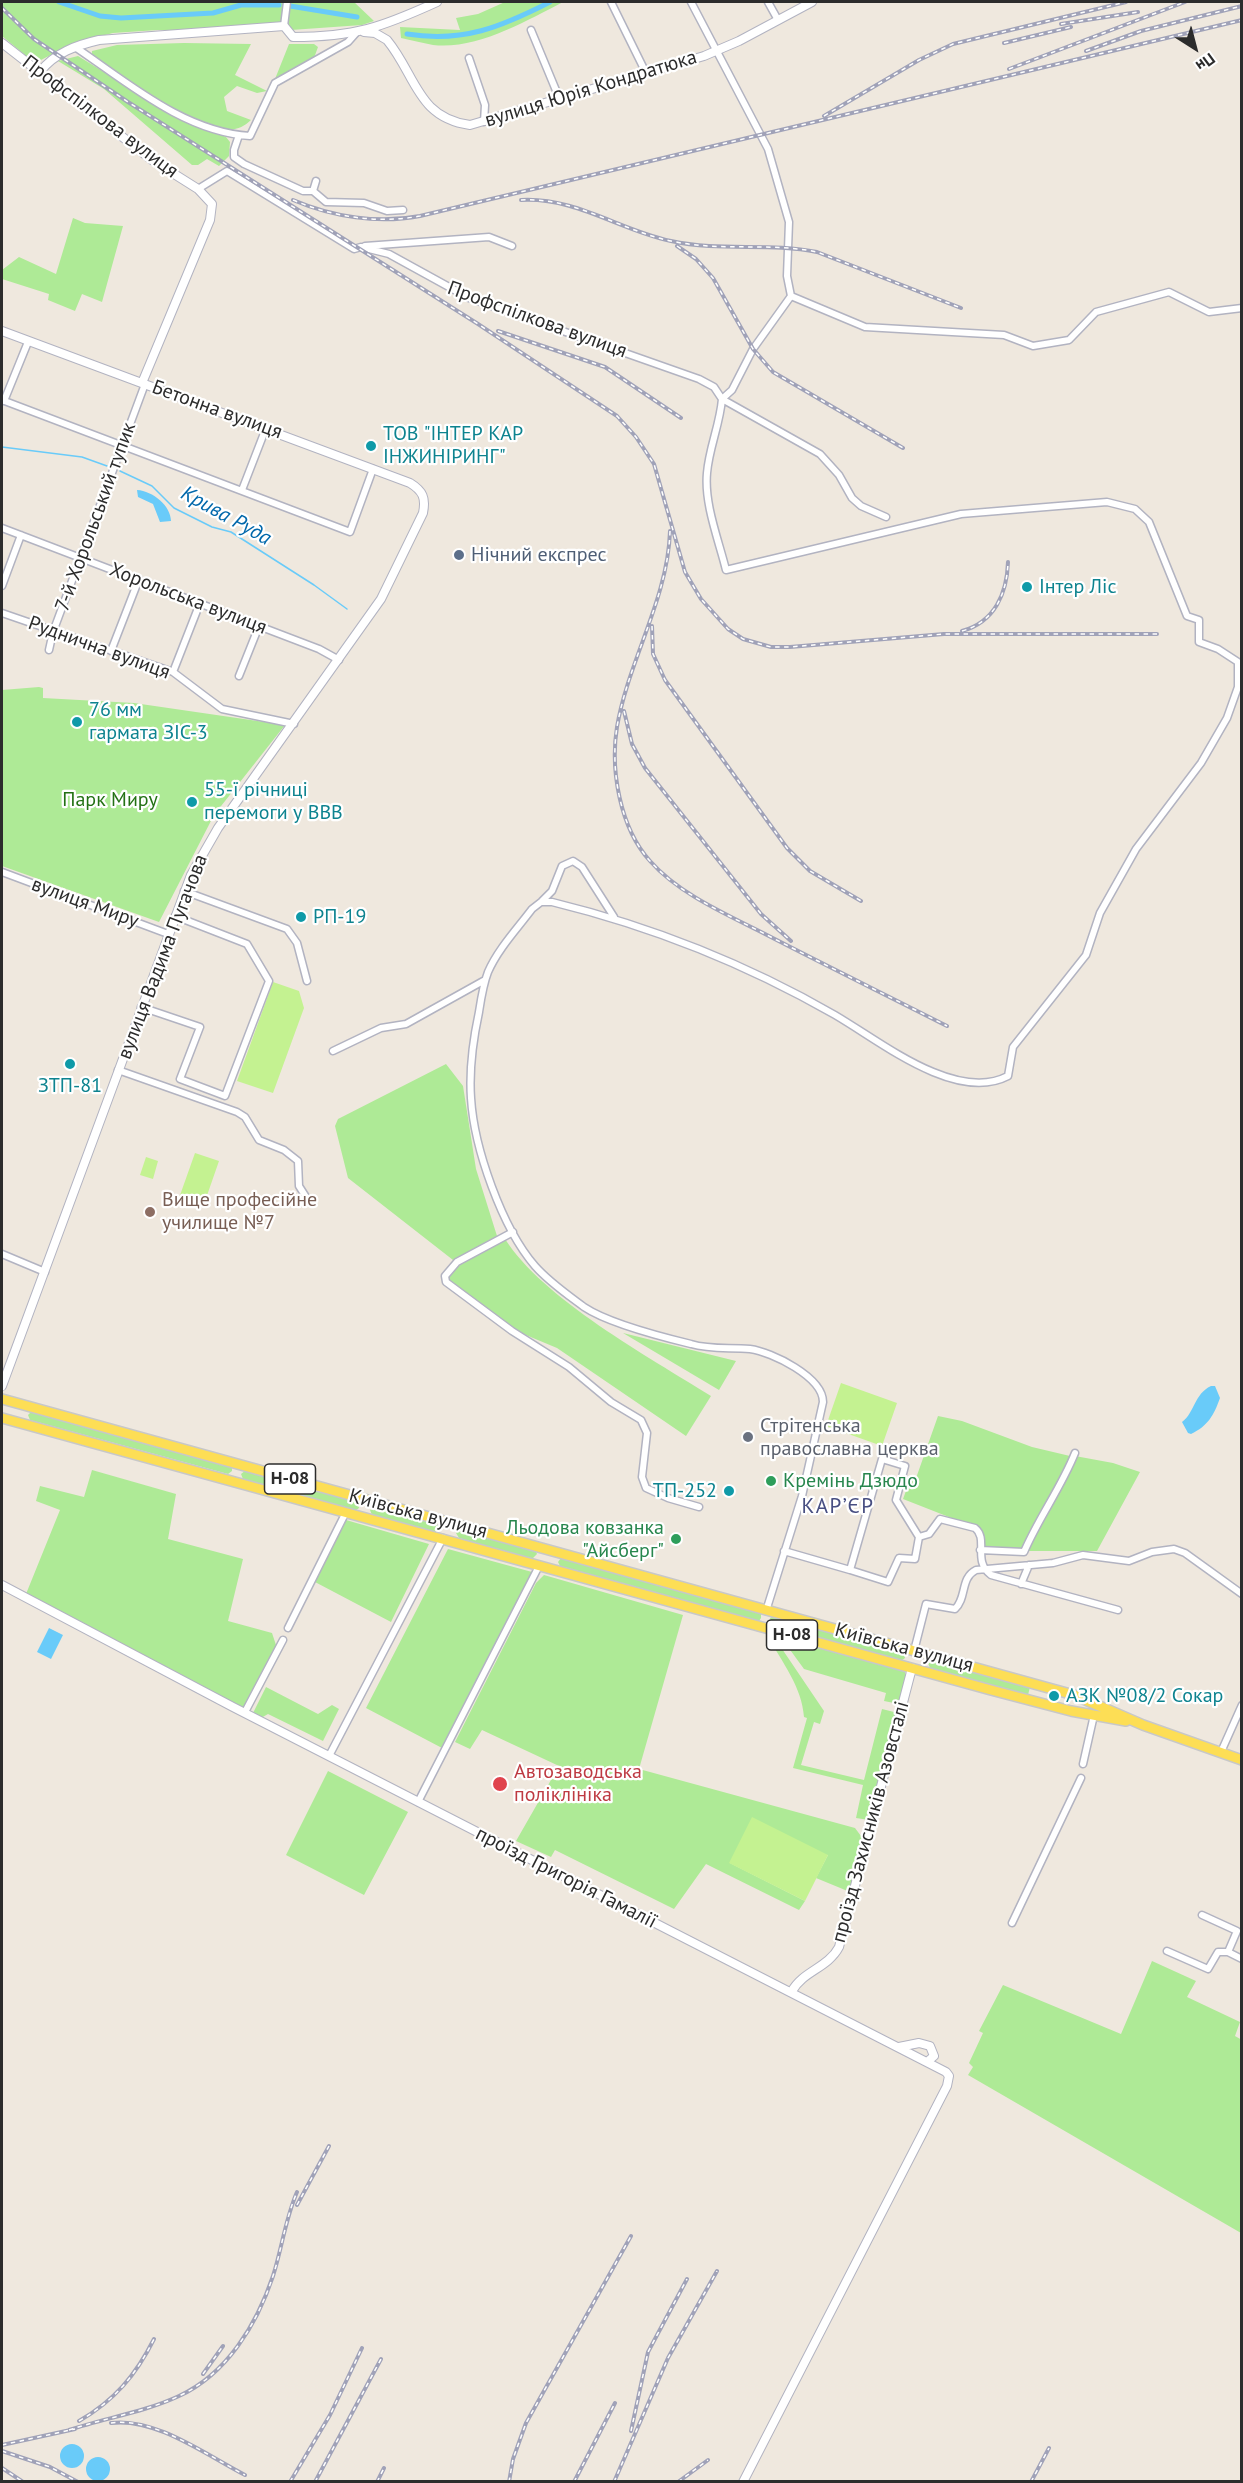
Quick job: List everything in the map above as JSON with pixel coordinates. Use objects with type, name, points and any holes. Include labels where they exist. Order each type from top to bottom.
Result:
[{"type":"main road","name":"Київська вулиця","points":[[2,1399],[1074,1695],[1143,1725],[1242,1760]]},
{"type":"main road","name":"Київська вулиця","points":[[2,1418],[912,1668],[1094,1715],[1143,1725]]},
{"type":"main road","points":[[234,1481],[239,1464]]},
{"type":"main road","points":[[361,1517],[365,1500]]},
{"type":"main road","points":[[443,1538],[447,1521]]},
{"type":"main road","points":[[539,1566],[545,1549]]},
{"type":"main road","points":[[762,1626],[766,1611]]},
{"type":"main road","points":[[912,1668],[916,1651]]},
{"type":"street","points":[[287,2],[284,26],[293,37],[360,32],[375,33],[387,40],[388,24]]},
{"type":"street","points":[[75,47],[179,114],[209,128],[250,136],[275,83],[348,42],[360,32],[388,24],[437,2]]},
{"type":"street","points":[[611,2],[646,73]]},
{"type":"street","points":[[541,902],[552,902],[615,918],[771,983],[834,1015],[932,1072],[972,1083],[997,1081],[1008,1076],[1013,1047],[1086,955],[1100,913],[1136,849],[1201,763],[1227,718],[1238,687],[1238,662],[1218,649],[1199,642],[1198,620],[1187,616],[1149,522],[1135,509],[1107,502],[961,514],[726,570],[709,498],[707,473],[720,418],[722,399],[732,390],[753,349],[791,296],[786,248],[789,222],[782,191],[762,136],[691,2]]},
{"type":"street","points":[[768,2],[778,20]]},
{"type":"street","name":"вулиця Юрія Кондратюка","points":[[387,40],[433,111],[453,122],[470,125],[560,100],[718,50],[812,2]]},
{"type":"street","points":[[40,72],[51,61],[75,47],[117,38],[284,26]]},
{"type":"street","points":[[531,30],[560,100]]},
{"type":"street","name":"Профспілкова вулиця","points":[[2,43],[152,160],[198,189],[227,171],[354,249],[361,247],[389,254],[469,298],[699,379],[714,387],[722,399],[819,454],[839,475],[852,498],[861,506],[886,517]]},
{"type":"street","points":[[469,58],[485,105],[484,122]]},
{"type":"street","points":[[239,135],[234,157],[303,191],[313,191],[326,202],[364,203],[387,211],[403,210]]},
{"type":"street","points":[[313,191],[316,181]]},
{"type":"street","name":"7-й Хорольський тупик","points":[[49,650],[53,632],[144,384],[212,215],[210,200],[198,189]]},
{"type":"street","points":[[361,247],[489,237],[512,246]]},
{"type":"street","points":[[791,296],[865,327],[1004,335],[1033,346],[1069,340],[1096,312],[1169,292],[1209,312],[1242,308]]},
{"type":"street","name":"Бетонна вулиця","points":[[2,331],[410,483],[419,488],[424,500]]},
{"type":"street","points":[[28,342],[3,400],[350,532],[374,469]]},
{"type":"street","points":[[242,490],[266,428]]},
{"type":"street","name":"вулиця Вадима Пугачова","points":[[2,1386],[184,891],[210,840],[381,600],[423,513],[424,500]]},
{"type":"street","name":"Хорольська вулиця","points":[[2,528],[259,626],[339,660]]},
{"type":"street","points":[[2,586],[21,535]]},
{"type":"street","points":[[111,651],[138,579]]},
{"type":"street","points":[[172,672],[200,603]]},
{"type":"street","name":"Руднична вулиця","points":[[2,613],[172,672],[222,708],[294,724]]},
{"type":"street","points":[[239,676],[259,626]]},
{"type":"street","points":[[615,918],[582,867],[573,861],[562,866],[552,891],[498,954],[485,980],[473,1045],[472,1107],[488,1169],[513,1232],[536,1266],[594,1313],[691,1344],[713,1348],[751,1349],[764,1353],[794,1367],[819,1387],[823,1402],[802,1496],[766,1611]]},
{"type":"street","name":"вулиця Миру","points":[[2,872],[168,934]]},
{"type":"street","points":[[184,891],[287,929],[297,943],[307,981]]},
{"type":"street","points":[[141,1006],[200,1027],[180,1079],[225,1096],[268,987],[268,977],[247,944],[175,916]]},
{"type":"street","points":[[333,1051],[381,1028],[406,1024],[485,980]]},
{"type":"street","points":[[118,1070],[245,1117],[259,1140],[284,1150],[298,1161],[299,1186],[306,1197]]},
{"type":"street","points":[[513,1232],[457,1262],[445,1276],[446,1282],[512,1331],[569,1367],[611,1402],[641,1420],[647,1433],[642,1477],[646,1488],[668,1498],[699,1507]]},
{"type":"street","points":[[2,1254],[45,1272]]},
{"type":"street","points":[[980,1550],[1024,1552],[1075,1453]]},
{"type":"street","points":[[784,1551],[850,1570],[891,1581],[898,1558],[915,1559],[919,1537],[896,1500],[904,1466],[882,1459],[850,1570]]},
{"type":"street","points":[[288,1628],[346,1512]]},
{"type":"street","points":[[919,1537],[929,1534],[937,1521],[944,1519],[979,1530],[980,1550],[985,1569],[991,1575],[1118,1610]]},
{"type":"street","points":[[329,1756],[443,1538]]},
{"type":"street","points":[[916,1651],[926,1604],[955,1609],[961,1603],[969,1574],[985,1569],[1053,1563],[1083,1555],[1129,1562],[1152,1552],[1174,1549],[1185,1553],[1242,1594]]},
{"type":"street","points":[[1021,1584],[1029,1565]]},
{"type":"street","points":[[418,1802],[539,1566]]},
{"type":"street","name":"проїзд Григорія Гамалії","points":[[2,1585],[621,1907],[792,1991],[927,2062],[949,2076],[947,2086],[743,2481]]},
{"type":"street","points":[[245,1712],[283,1640]]},
{"type":"street","name":"проїзд Захисників Азовсталі","points":[[792,1991],[802,1978],[830,1960],[839,1947],[912,1668]]},
{"type":"street","points":[[1221,1752],[1242,1705]]},
{"type":"street","points":[[1083,1764],[1094,1715]]},
{"type":"street","points":[[1012,1923],[1081,1778]]},
{"type":"street","points":[[1202,1915],[1237,1931],[1228,1952]]},
{"type":"street","points":[[1167,1951],[1208,1969],[1218,1952],[1228,1952],[1242,1959]]},
{"type":"street","points":[[899,2047],[925,2043],[935,2053],[936,2067]]},
{"type":"street","points":[[927,2062],[933,2058],[935,2053]]},
{"type":"green space","points":[[2,2],[354,2],[374,21],[362,25],[291,30],[158,30],[113,33],[74,43],[39,61],[31,60],[2,36]]},
{"type":"green space","points":[[505,2],[563,2],[501,32],[467,43],[433,45],[401,38],[400,27],[460,30],[456,18],[478,14]]},
{"type":"green space","points":[[251,44],[235,75],[267,91],[257,93],[237,86],[224,97],[227,111],[251,120],[249,122],[230,130],[216,128],[199,121],[179,112],[92,55],[92,51],[117,45]]},
{"type":"green space","points":[[289,44],[314,44],[318,47],[314,58],[275,79]]},
{"type":"green space","points":[[78,56],[177,117],[226,137],[230,142],[229,156],[219,166],[207,159],[198,165],[192,165],[104,89],[58,61]]},
{"type":"green space","points":[[73,218],[85,223],[123,226],[102,302],[82,294],[75,311],[48,300],[49,294],[2,279],[2,270],[19,257],[56,274]]},
{"type":"green space","name":"Парк Миру","points":[[43,688],[43,698],[134,703],[285,725],[214,815],[159,922],[2,866],[2,690]]},
{"type":"green space","points":[[273,982],[299,991],[304,1008],[273,1093],[237,1081]]},
{"type":"green space","points":[[446,1064],[463,1086],[476,1169],[497,1236],[453,1260],[348,1178],[335,1126],[338,1119]]},
{"type":"green space","points":[[195,1153],[219,1161],[203,1207],[179,1198]]},
{"type":"green space","points":[[146,1157],[158,1161],[153,1179],[140,1175]]},
{"type":"green space","points":[[505,1239],[522,1261],[544,1283],[571,1305],[629,1345],[711,1396],[686,1436],[557,1348],[521,1333],[449,1282],[447,1277],[465,1260]]},
{"type":"green space","points":[[623,1333],[736,1361],[719,1390]]},
{"type":"green space","points":[[841,1383],[897,1403],[882,1446],[826,1426]]},
{"type":"green space","points":[[32,1411],[232,1467],[232,1471],[228,1474],[30,1420],[28,1415]]},
{"type":"green space","points":[[938,1416],[962,1421],[1032,1447],[1070,1456],[1059,1484],[1034,1525],[1023,1549],[984,1550],[982,1530],[903,1499],[910,1480],[915,1481]]},
{"type":"green space","points":[[1075,1456],[1113,1463],[1140,1472],[1097,1551],[1027,1551]]},
{"type":"green space","points":[[92,1470],[176,1494],[168,1539],[243,1559],[228,1621],[272,1633],[276,1645],[244,1708],[26,1594],[60,1510],[36,1501],[40,1486],[84,1497]]},
{"type":"green space","points":[[246,1470],[358,1502],[359,1508],[355,1511],[243,1479],[241,1474]]},
{"type":"green space","points":[[375,1507],[438,1523],[439,1530],[435,1533],[372,1515],[370,1510]]},
{"type":"green space","points":[[346,1520],[429,1544],[391,1622],[315,1582]]},
{"type":"green space","points":[[461,1529],[535,1549],[537,1554],[532,1559],[459,1538],[456,1533]]},
{"type":"green space","points":[[448,1549],[532,1572],[442,1748],[366,1708]]},
{"type":"green space","points":[[561,1558],[761,1613],[761,1618],[759,1621],[560,1566],[558,1562]]},
{"type":"green space","points":[[544,1575],[683,1615],[639,1769],[855,1828],[864,1840],[850,1892],[816,1878],[828,1855],[730,1863],[805,1901],[799,1910],[706,1864],[674,1909],[555,1850],[551,1857],[516,1841],[559,1766],[482,1730],[470,1749],[455,1742],[536,1583]]},
{"type":"green space","points":[[774,1616],[904,1652],[905,1658],[901,1661],[772,1625],[770,1618]]},
{"type":"green space","points":[[769,1635],[774,1637],[824,1711],[820,1724],[814,1722],[801,1765],[864,1780],[882,1709],[898,1713],[869,1820],[856,1818],[863,1785],[793,1768],[807,1718],[804,1717],[800,1695],[768,1637]]},
{"type":"green space","points":[[795,1640],[901,1669],[905,1672],[906,1679],[899,1704],[884,1701],[886,1693],[804,1669],[788,1647]]},
{"type":"green space","points":[[932,1659],[1030,1687],[1028,1695],[930,1668],[928,1663]]},
{"type":"green space","points":[[266,1687],[318,1714],[332,1705],[339,1709],[323,1741],[268,1714],[261,1718],[253,1713]]},
{"type":"green space","points":[[328,1771],[408,1812],[364,1895],[286,1855]]},
{"type":"green space","points":[[752,1817],[828,1855],[805,1901],[729,1863]]},
{"type":"green space","points":[[1152,1961],[1196,1981],[1187,1997],[1240,2022],[1235,2036],[1242,2040],[1241,2233],[968,2075],[973,2067],[969,2063],[983,2033],[979,2031],[1003,1985],[1121,2034]]},
{"type":"water","points":[[137,490],[149,493],[160,500],[168,510],[171,521],[160,522],[153,504],[138,497]]},
{"type":"water","points":[[1215,1386],[1220,1398],[1215,1410],[1202,1427],[1191,1434],[1188,1433],[1182,1422],[1205,1389]]},
{"type":"water","points":[[49,1628],[63,1635],[51,1659],[37,1652]]},
{"type":"water","points":[[72,2444],[77,2445],[83,2451],[83,2461],[77,2467],[72,2468],[67,2467],[61,2461],[60,2456],[61,2451],[67,2445]]},
{"type":"water","points":[[98,2457],[103,2458],[109,2464],[109,2474],[103,2480],[98,2481],[93,2480],[87,2474],[86,2469],[87,2464],[93,2458]]},
{"type":"waterway","points":[[59,2],[100,16],[121,18],[213,13],[241,5],[279,5]]},
{"type":"waterway","points":[[407,34],[446,36],[481,31],[515,19],[550,2]]},
{"type":"waterway","points":[[290,6],[357,17]]},
{"type":"waterway","name":"Крива Руда","points":[[2,447],[82,457],[107,466]]},
{"type":"waterway","name":"Крива Руда","points":[[120,471],[152,486],[174,508],[212,527],[231,532],[347,609]]},
{"type":"railway","points":[[824,116],[919,60],[953,44],[1126,2]]},
{"type":"railway","points":[[1009,69],[1185,2]]},
{"type":"railway","points":[[1086,51],[1141,31],[1242,6]]},
{"type":"railway","points":[[2,8],[34,39],[128,102],[478,324],[617,416],[636,437],[654,464],[685,572],[701,599],[728,629],[743,639],[771,647],[790,647],[944,634],[1157,634]]},
{"type":"railway","points":[[1061,24],[1138,12]]},
{"type":"railway","points":[[293,200],[340,215],[372,219],[420,216],[1242,20]]},
{"type":"railway","points":[[1004,43],[1071,27]]},
{"type":"railway","points":[[521,200],[541,200],[579,209],[671,241],[708,246],[781,248],[817,252],[961,308]]},
{"type":"railway","points":[[677,246],[696,259],[713,278],[753,349],[773,372],[903,448]]},
{"type":"railway","points":[[498,331],[605,367],[681,418]]},
{"type":"railway","points":[[670,531],[668,556],[662,581],[622,702],[617,727],[616,780],[631,832],[650,861],[675,884],[689,893],[735,919],[947,1026]]},
{"type":"railway","points":[[962,631],[983,621],[997,605],[1005,585],[1008,562]]},
{"type":"railway","points":[[652,626],[653,654],[665,680],[787,848],[810,871],[861,901]]},
{"type":"railway","points":[[624,711],[632,744],[645,768],[761,914],[791,941]]},
{"type":"railway","points":[[297,2205],[329,2146]]},
{"type":"railway","points":[[69,2430],[153,2406],[179,2396],[212,2375],[226,2361],[249,2329],[266,2294],[297,2192]]},
{"type":"railway","points":[[509,2482],[513,2459],[526,2423],[631,2236]]},
{"type":"railway","points":[[614,2482],[668,2358],[717,2271]]},
{"type":"railway","points":[[631,2431],[648,2352],[687,2279]]},
{"type":"railway","points":[[79,2421],[103,2405],[123,2386],[140,2364],[154,2339]]},
{"type":"railway","points":[[203,2374],[223,2346]]},
{"type":"railway","points":[[290,2482],[330,2415],[362,2348]]},
{"type":"railway","points":[[315,2482],[381,2359]]},
{"type":"railway","points":[[574,2482],[615,2403]]},
{"type":"railway","points":[[111,2423],[128,2423],[162,2432],[180,2439],[245,2475]]},
{"type":"railway","points":[[2,2445],[75,2429]]},
{"type":"railway","points":[[1031,2482],[1049,2448]]},
{"type":"railway","points":[[2,2451],[50,2467],[78,2482]]},
{"type":"railway","points":[[678,2482],[708,2460]]},
{"type":"railway","points":[[2,2468],[23,2482]]},
{"type":"railway","points":[[377,2482],[384,2468]]},
{"type":"place","name":"ТОВ \"ІНТЕР КАР ІНЖИНІРИНГ\"","points":[[371,446]]},
{"type":"place","name":"Нічний експрес","points":[[459,555]]},
{"type":"place","name":"Інтер Ліс","points":[[1027,587]]},
{"type":"place","name":"76 мм гармата ЗІС-3","points":[[77,722]]},
{"type":"place","name":"55-ї річниці перемоги у ВВВ","points":[[192,802]]},
{"type":"place","name":"РП-19","points":[[301,917]]},
{"type":"place","name":"ЗТП-81","points":[[70,1064]]},
{"type":"place","name":"Вище професійне училище №7","points":[[150,1212]]},
{"type":"place","name":"Стрітенська православна церква","points":[[748,1437]]},
{"type":"place","name":"Кремінь Дзюдо","points":[[771,1481]]},
{"type":"place","name":"ТП-252","points":[[729,1491]]},
{"type":"place","name":"Льодова ковзанка \"Айсберг\"","points":[[676,1539]]},
{"type":"place","name":"АЗК №08/2 Сокар","points":[[1054,1696]]},
{"type":"place","name":"Автозаводська поліклініка","points":[[500,1784]]},
{"type":"district","name":"КАР’ЄР","points":[[838,1507]]}]
